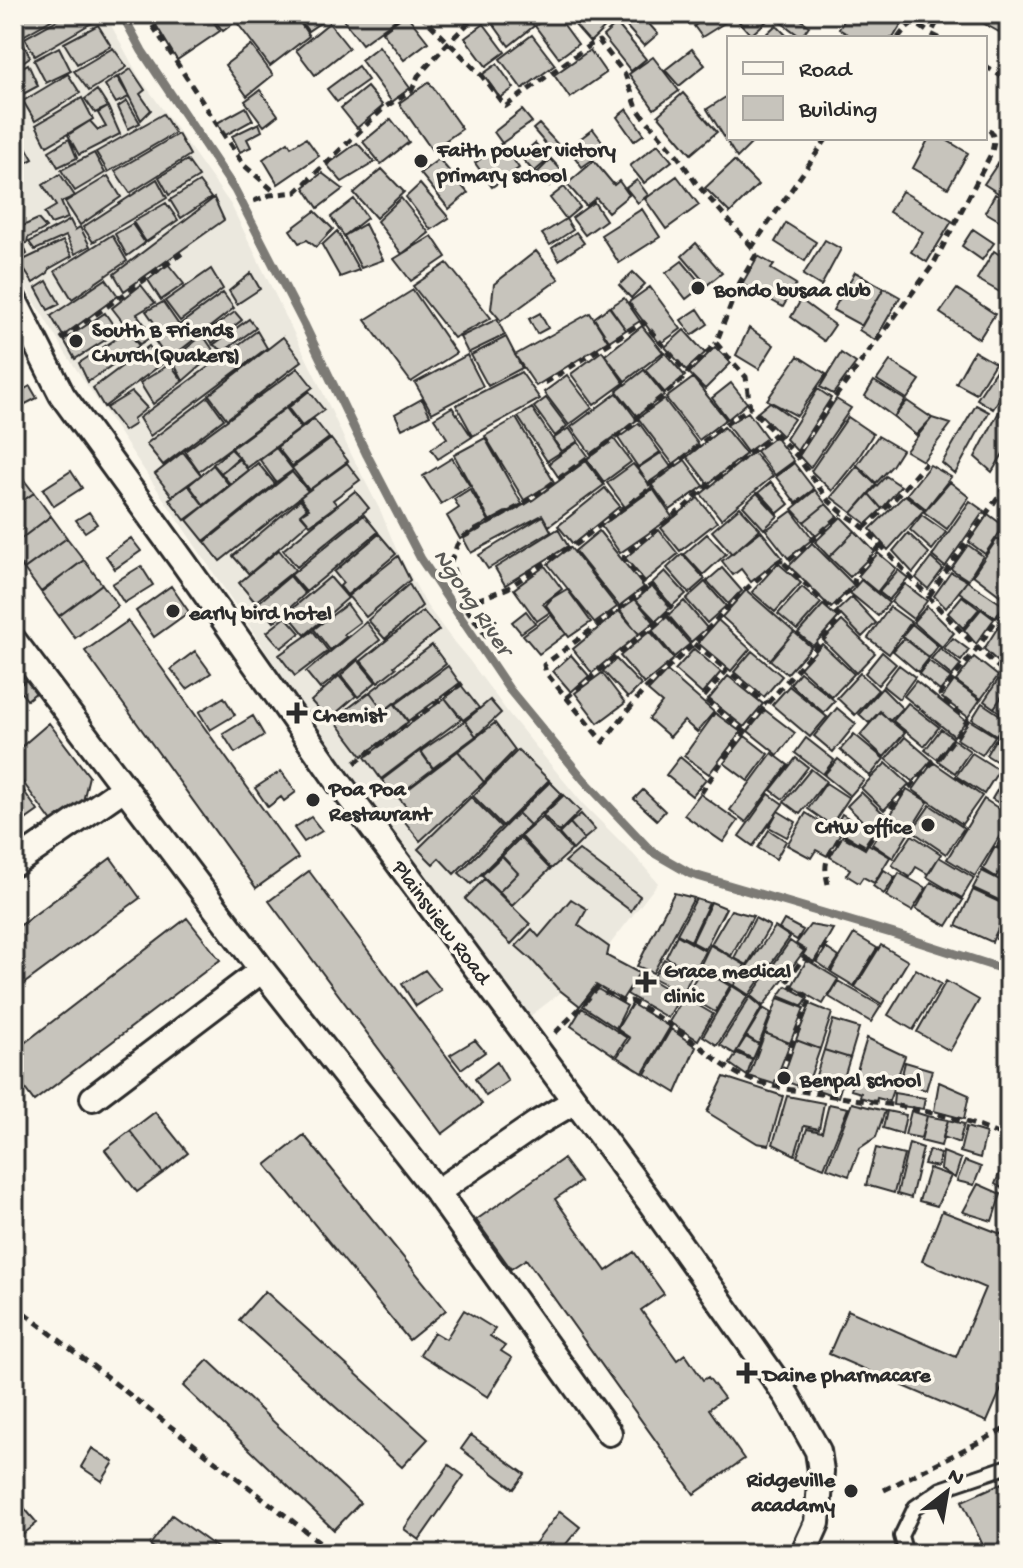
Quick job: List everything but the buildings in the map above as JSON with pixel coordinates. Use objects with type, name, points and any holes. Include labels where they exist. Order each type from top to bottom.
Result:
[{"type":"street","name":"Plainsview Road","points":[[14,300],[62,395],[337,780],[634,1180],[787,1396],[818,1451],[821,1471],[817,1523],[803,1554]]},
{"type":"street","points":[[14,641],[262,970],[437,1192],[609,1433]]},
{"type":"street","points":[[14,864],[124,788]]},
{"type":"street","points":[[93,1098],[262,970]]},
{"type":"street","points":[[437,1192],[575,1101]]},
{"type":"lane","points":[[906,1554],[901,1536],[915,1507],[941,1489],[1009,1466]]},
{"type":"path","points":[[145,14],[230,146],[245,166],[277,194]]},
{"type":"path","points":[[420,14],[482,76],[506,106],[599,41],[625,74],[637,108],[756,255],[739,284],[716,343],[688,374],[637,417],[637,421],[589,458],[525,503],[463,537],[451,561],[464,605],[487,637]]},
{"type":"path","points":[[254,201],[270,195],[296,192],[385,107],[412,90],[418,76],[478,14]]},
{"type":"path","points":[[931,34],[941,14]]},
{"type":"path","points":[[900,36],[912,24],[935,36]]},
{"type":"path","points":[[987,67],[1009,81]]},
{"type":"path","points":[[797,456],[827,408],[933,265],[991,154],[994,137],[987,128]]},
{"type":"path","points":[[752,247],[826,140]]},
{"type":"path","points":[[40,353],[184,252]]},
{"type":"path","points":[[545,383],[643,322],[688,374]]},
{"type":"path","points":[[716,343],[746,377],[750,408],[797,456],[828,500],[864,528],[977,649],[1009,676]]},
{"type":"path","points":[[464,605],[508,588],[576,544],[652,488],[650,484],[725,423],[750,408]]},
{"type":"path","points":[[647,588],[624,559],[625,554],[775,434]]},
{"type":"path","points":[[864,528],[926,463]]},
{"type":"path","points":[[929,596],[1009,481]]},
{"type":"path","points":[[566,698],[673,609],[652,585],[544,665],[546,673],[566,698],[603,742],[644,690],[694,644],[747,588],[779,561],[788,561],[797,554],[843,513]]},
{"type":"path","points":[[833,611],[880,546]]},
{"type":"path","points":[[701,793],[767,704],[840,619],[783,562]]},
{"type":"path","points":[[828,884],[825,865],[841,836],[865,847],[900,795],[913,785],[932,761],[938,760],[967,721],[940,696],[977,649],[1009,600]]},
{"type":"path","points":[[694,644],[767,704]]},
{"type":"path","points":[[727,670],[703,698],[745,732]]},
{"type":"path","points":[[337,780],[464,682]]},
{"type":"path","points":[[778,1087],[811,998],[786,983],[803,958],[815,963],[829,939]]},
{"type":"path","points":[[538,1051],[597,988],[624,1002],[638,1004],[697,1043],[726,1069],[751,1080],[911,1109],[964,1122],[1009,1140]]},
{"type":"path","points":[[14,1305],[335,1554]]},
{"type":"path","points":[[884,1490],[1009,1427]]},
{"type":"shaded area","points":[[14,14],[105,14],[138,75],[231,205],[381,512],[396,549],[427,606],[509,714],[583,804],[658,883],[589,971],[525,1020],[321,736],[66,354],[14,267]]},
{"type":"waterway","name":"Ngong River","points":[[122,14],[142,51],[235,190],[421,559],[509,689],[584,780],[651,851],[691,874],[1009,971]]},
{"type":"place","name":"Faith power victory primary school","points":[[421,161]]},
{"type":"place","name":"Bondo busaa club","points":[[698,288]]},
{"type":"place","name":"South B Friends Church(Quakers)","points":[[76,341]]},
{"type":"place","name":"early bird hotel","points":[[173,611]]},
{"type":"place","name":"Chemist","points":[[297,713]]},
{"type":"place","name":"Poa Poa Restaurant","points":[[313,800]]},
{"type":"place","name":"CHW office","points":[[928,825]]},
{"type":"place","name":"Grace medical clinic","points":[[646,982]]},
{"type":"place","name":"Benpal school","points":[[784,1078]]},
{"type":"place","name":"Daine pharmacare","points":[[747,1373]]},
{"type":"place","name":"Ridgeville acadamy","points":[[851,1491]]}]
